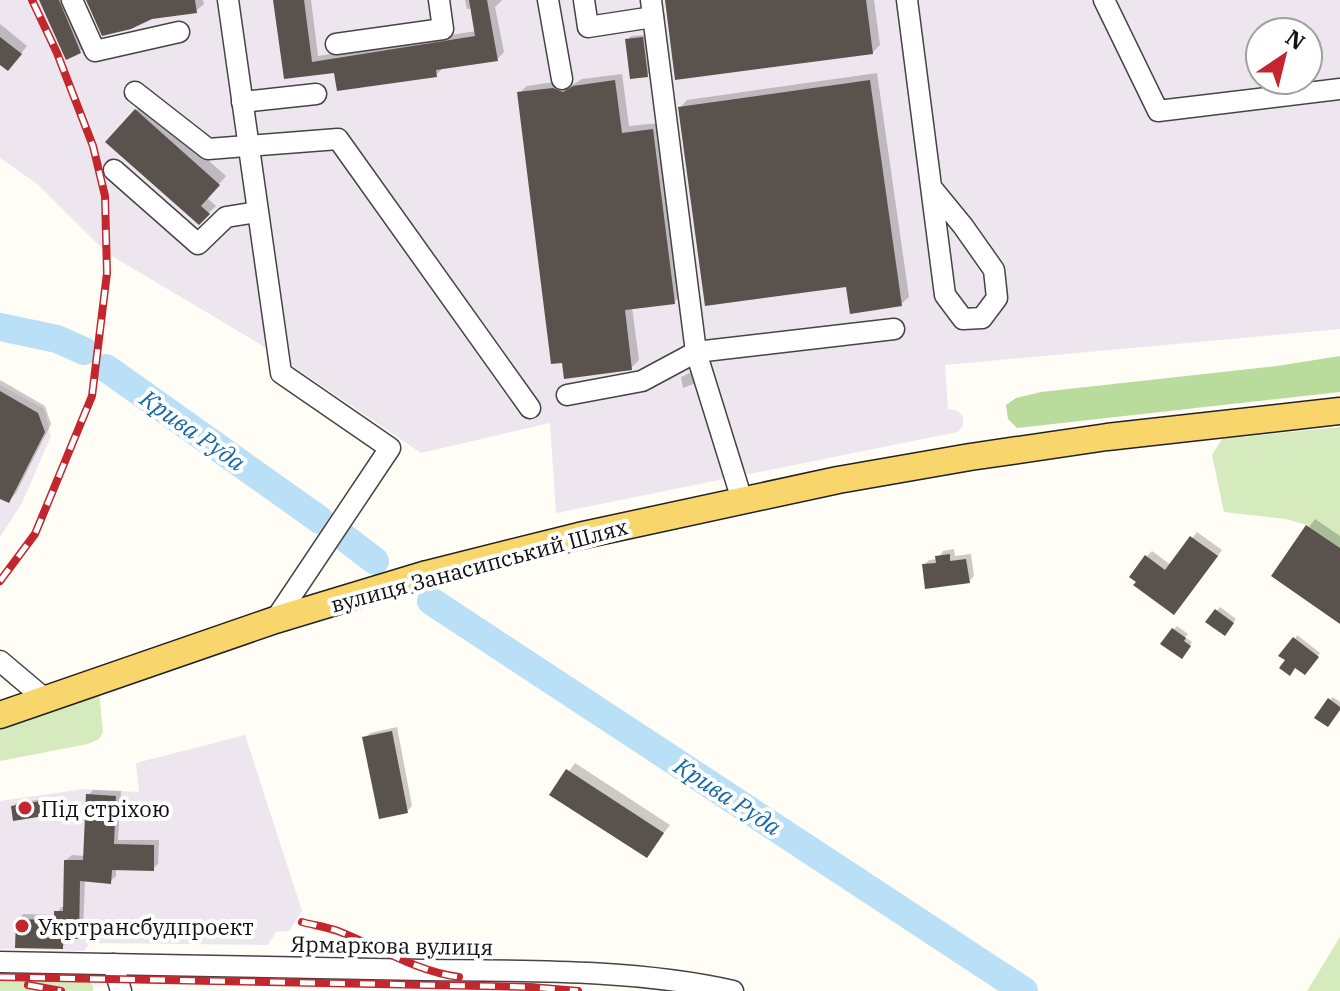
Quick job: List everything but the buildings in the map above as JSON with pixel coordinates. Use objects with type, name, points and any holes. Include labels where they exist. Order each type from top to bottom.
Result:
[{"type":"main road","name":"вулиця Занасипський Шлях","points":[[0,715],[275,620],[506,553],[838,480],[970,457],[1107,437],[1340,411]]},
{"type":"street","points":[[72,0],[95,51],[179,32]]},
{"type":"street","points":[[228,0],[281,373],[390,448],[275,620]]},
{"type":"street","points":[[336,44],[443,29],[439,0]]},
{"type":"street","points":[[548,0],[562,79]]},
{"type":"street","points":[[584,0],[588,27],[652,9],[696,352],[742,500]]},
{"type":"street","points":[[907,0],[931,187],[945,295],[963,319],[982,318],[997,298],[994,270],[931,187]]},
{"type":"street","points":[[1104,0],[1158,111],[1340,89]]},
{"type":"street","points":[[135,92],[208,149],[338,139],[530,408]]},
{"type":"street","points":[[242,102],[316,94]]},
{"type":"street","points":[[114,170],[198,244],[226,217],[257,212]]},
{"type":"street","points":[[567,395],[642,381],[696,352],[894,329]]},
{"type":"street","points":[[0,661],[45,699]]},
{"type":"street","name":"Ярмаркова вулиця","points":[[0,962],[480,971],[695,982],[733,991]]},
{"type":"street","points":[[113,964],[121,991]]},
{"type":"shaded area","points":[[0,0],[1340,0],[1340,329],[945,365],[948,409],[958,411],[963,416],[963,425],[958,432],[556,513],[550,423],[421,453],[263,346],[107,253],[36,183],[0,158]]},
{"type":"shaded area","points":[[0,385],[44,409],[51,436],[22,503],[0,537]]},
{"type":"shaded area","points":[[245,735],[302,911],[289,931],[276,932],[268,945],[90,943],[84,951],[0,949],[0,801],[84,789],[139,792],[136,763]]},
{"type":"green space","points":[[1340,356],[1340,392],[1017,428],[1008,419],[1006,405],[1016,398],[1041,392]]},
{"type":"green space","points":[[1340,427],[1340,548],[1307,525],[1286,519],[1224,512],[1212,455],[1222,439]]},
{"type":"green space","points":[[99,691],[103,732],[99,739],[88,744],[0,761],[0,726]]},
{"type":"green space","points":[[1340,937],[1340,991],[1307,991]]},
{"type":"green space","points":[[0,971],[82,973],[93,986],[93,991],[0,991]]},
{"type":"waterway","name":"Крива Руда","points":[[0,327],[57,339],[84,351]]},
{"type":"waterway","name":"Крива Руда","points":[[106,368],[320,520]]},
{"type":"waterway","points":[[345,538],[375,561]]},
{"type":"waterway","name":"Крива Руда","points":[[431,601],[1024,991]]},
{"type":"railway","points":[[0,581],[35,534],[92,396],[107,273],[105,196],[93,146],[57,53],[32,0]]},
{"type":"railway","points":[[302,922],[338,931],[427,970],[459,977]]},
{"type":"railway","points":[[0,977],[531,987],[578,991]]},
{"type":"railway","points":[[28,985],[61,991]]},
{"type":"place","name":"Під стріхою","points":[[25,808]]},
{"type":"place","name":"Укртрансбудпроект","points":[[22,926]]}]
